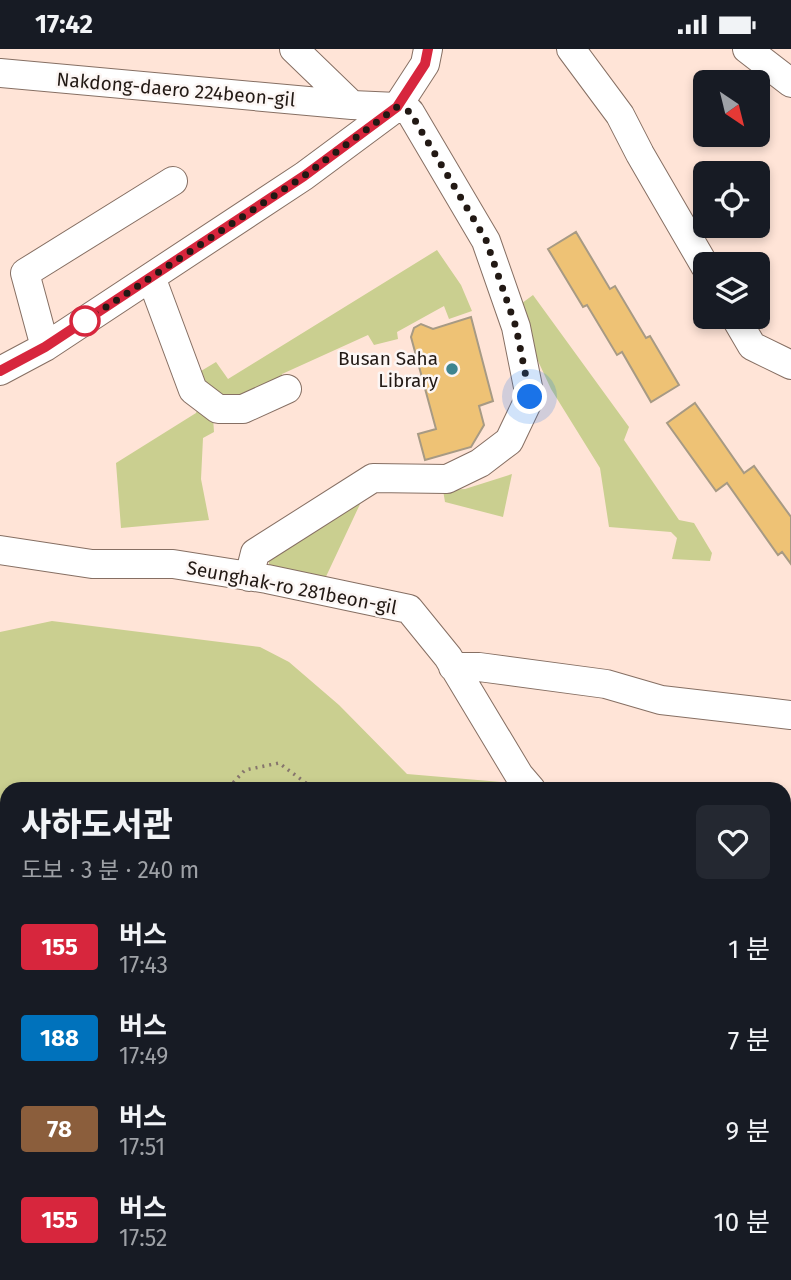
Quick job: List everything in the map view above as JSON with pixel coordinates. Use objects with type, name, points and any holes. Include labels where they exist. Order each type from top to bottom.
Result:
[{"type":"street","points":[[294,49],[352,105]]},
{"type":"street","points":[[0,371],[45,347],[304,176],[397,107],[425,64],[428,49]]},
{"type":"street","points":[[571,49],[620,115],[697,252]]},
{"type":"street","points":[[759,53],[791,83]]},
{"type":"street","name":"Nakdong-daero 224beon-gil","points":[[0,73],[397,107]]},
{"type":"street","points":[[249,577],[255,553],[373,478],[447,479],[480,463],[509,441],[530,397],[516,327],[486,240],[410,112],[397,107]]},
{"type":"street","points":[[45,347],[25,273],[173,181]]},
{"type":"street","points":[[151,277],[193,390],[218,409],[243,409],[287,389]]},
{"type":"street","points":[[742,329],[752,346],[791,365]]},
{"type":"street","name":"Seunghak-ro 281beon-gil","points":[[0,550],[92,563],[173,564],[410,609],[453,667],[525,782]]},
{"type":"street","points":[[453,667],[480,667],[606,684],[661,700],[791,716]]},
{"type":"path","points":[[234,782],[245,770],[279,763],[305,782]]},
{"type":"green space","points":[[437,250],[461,285],[472,311],[449,319],[444,306],[397,332],[398,339],[374,345],[368,335],[282,374],[282,381],[216,407],[196,374],[216,362],[228,379]]},
{"type":"green space","points":[[533,295],[629,427],[624,440],[679,520],[694,523],[712,553],[710,561],[672,559],[677,538],[671,532],[609,527],[600,468],[551,389],[514,309]]},
{"type":"green space","points":[[202,397],[213,417],[214,432],[203,438],[201,479],[209,520],[121,528],[116,463],[196,413]]},
{"type":"green space","points":[[512,474],[503,517],[445,502],[443,490],[465,489]]},
{"type":"green space","points":[[361,502],[323,583],[269,573],[269,557]]},
{"type":"green space","points":[[52,621],[260,647],[289,662],[339,705],[407,774],[501,782],[0,782],[0,632]]},
{"type":"building","points":[[576,232],[610,289],[615,286],[646,338],[650,336],[679,385],[651,402],[622,352],[617,355],[587,305],[583,307],[548,249]]},
{"type":"building","name":"Busan Saha Library","points":[[471,317],[493,401],[479,406],[484,425],[471,447],[425,460],[418,434],[436,429],[411,337],[414,328],[421,324],[433,329]]},
{"type":"building","points":[[695,403],[744,473],[754,466],[791,517],[791,564],[782,552],[778,555],[727,483],[716,491],[667,423]]},
{"type":"bus line","name":"155","points":[[0,371],[45,347],[304,176],[397,107],[425,64],[428,49]]},
{"type":"place","name":"Busan Saha Library","points":[[452,369]]},
{"type":"route","points":[[85,321],[304,176],[397,107],[410,112],[486,240],[516,327],[530,397]]}]
